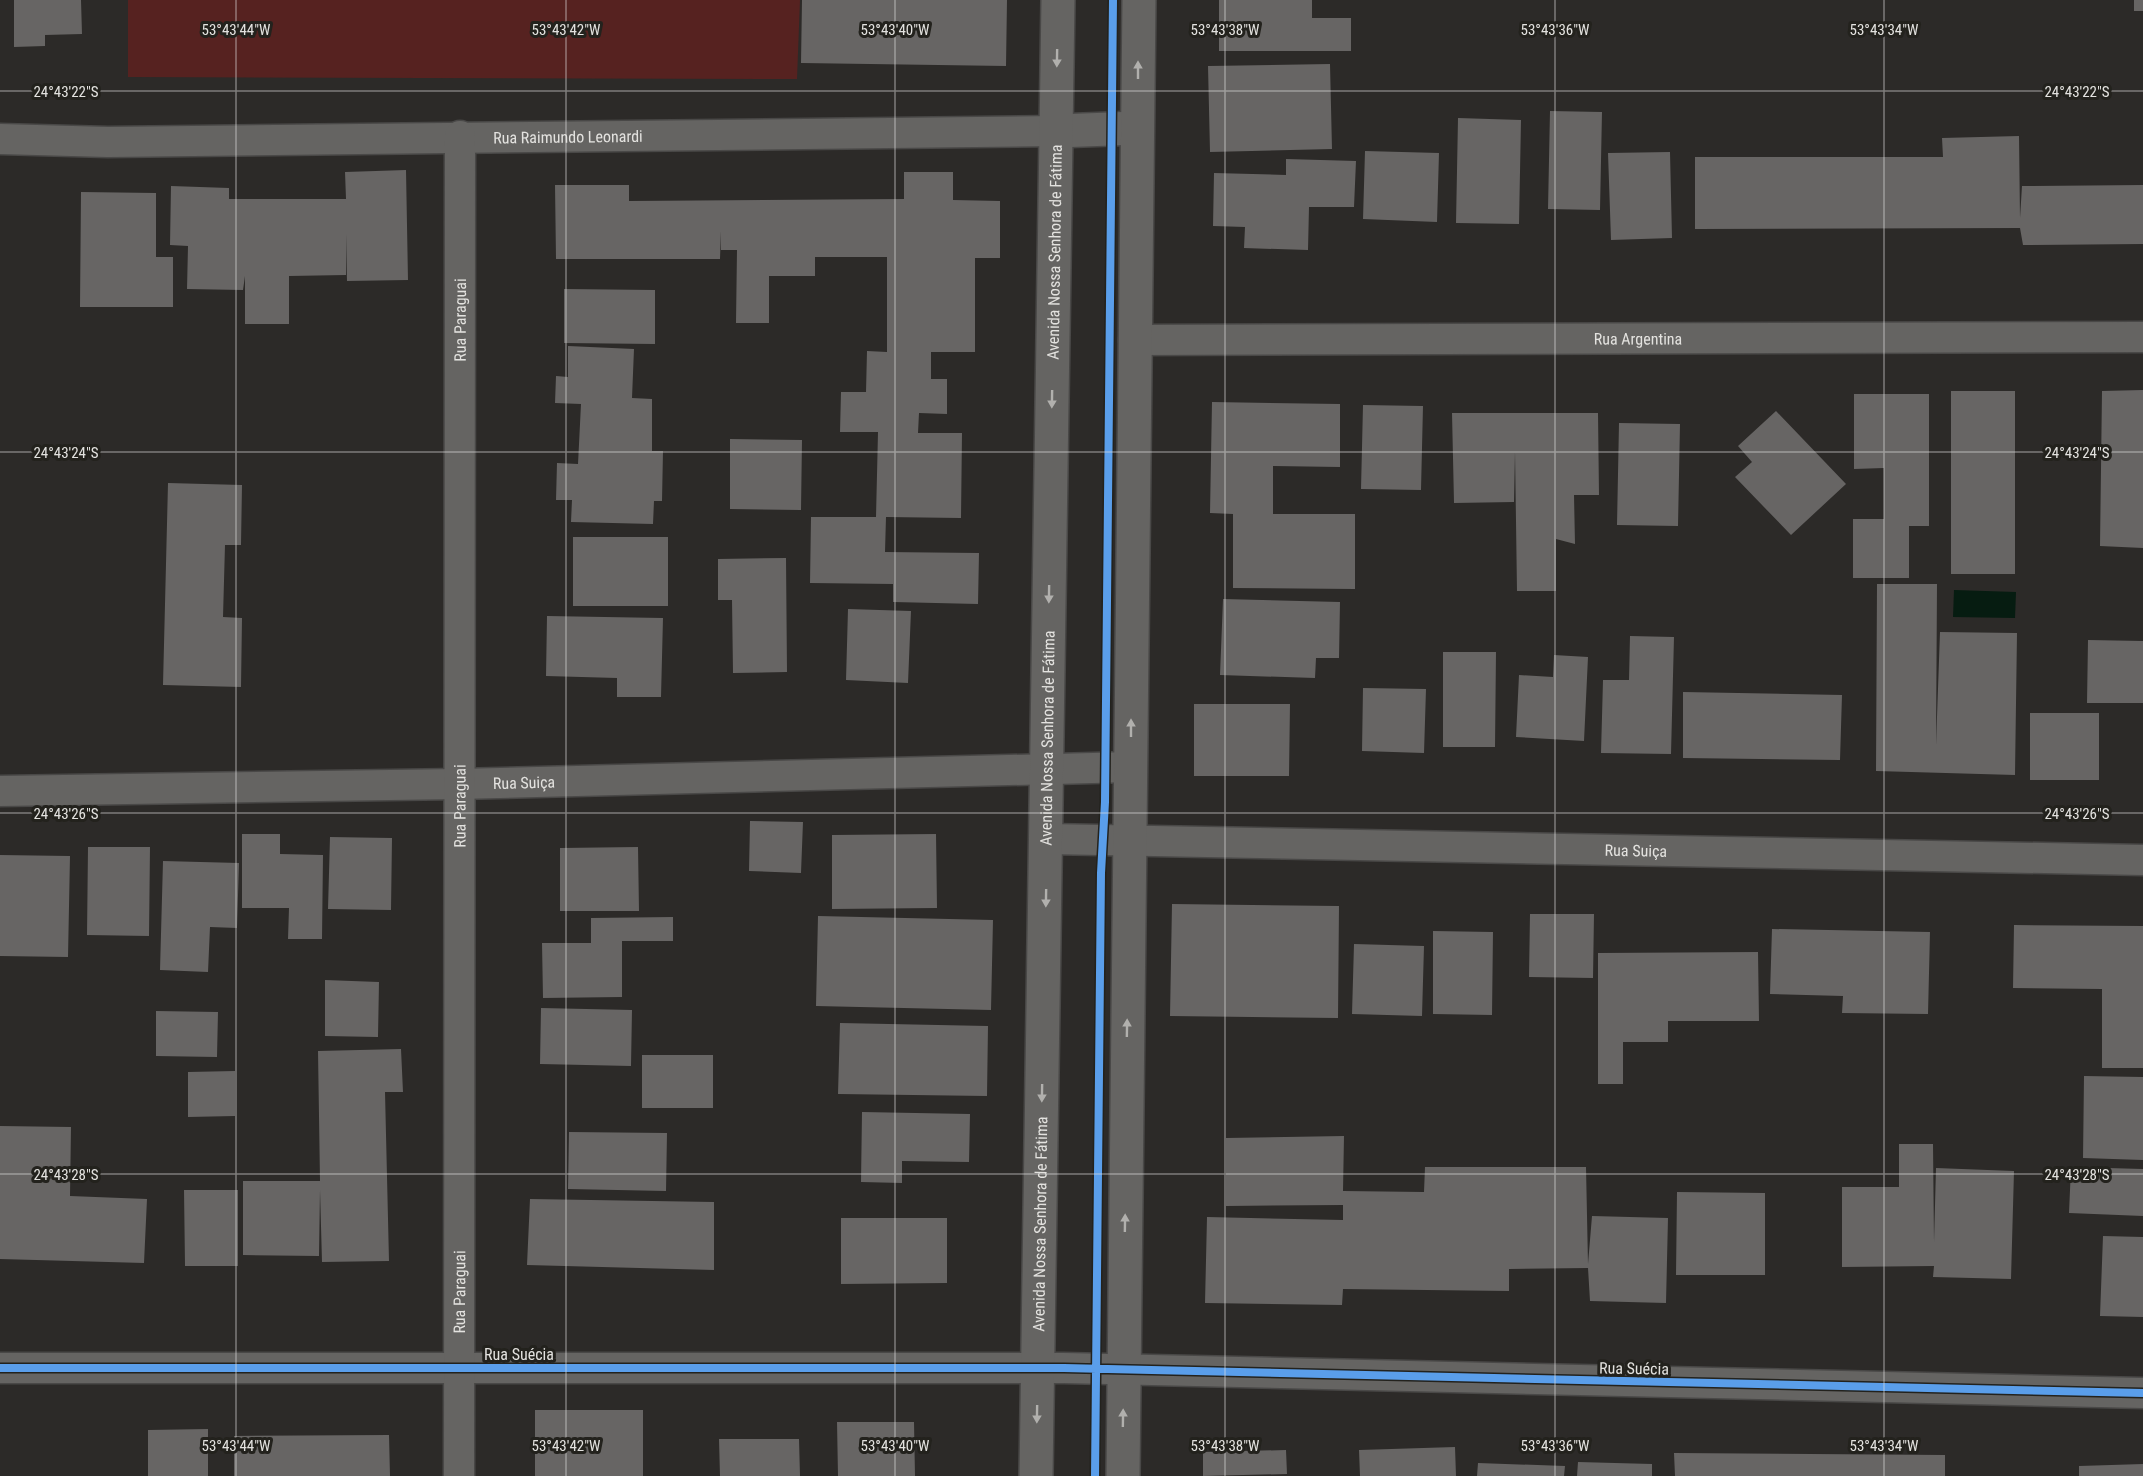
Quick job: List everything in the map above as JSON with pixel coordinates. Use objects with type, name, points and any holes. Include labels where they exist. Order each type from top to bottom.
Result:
[{"type":"street","name":"Avenida Nossa Senhora de Fátima","points":[[1036,1476],[1048,839],[1058,0]]},
{"type":"street","points":[[1123,1476],[1138,0]]},
{"type":"street","name":"Rua Raimundo Leonardi","points":[[0,139],[108,142],[460,136],[1057,131],[1137,128]]},
{"type":"street","name":"Rua Paraguai","points":[[459,1476],[460,136]]},
{"type":"street","name":"Rua Argentina","points":[[1134,340],[2143,337]]},
{"type":"street","name":"Rua Suiça","points":[[0,791],[458,784],[1048,771],[1131,767]]},
{"type":"street","name":"Rua Suiça","points":[[1048,839],[2143,860]]},
{"type":"street","name":"Rua Suécia","points":[[0,1368],[459,1367],[1124,1370],[2143,1393]]},
{"type":"shaded area","points":[[128,0],[800,0],[797,79],[128,77]]},
{"type":"shaded area","points":[[1954,590],[2016,592],[2015,618],[1953,617]]},
{"type":"building","points":[[14,0],[81,0],[82,34],[45,35],[45,46],[14,47]]},
{"type":"building","points":[[802,0],[1007,0],[1006,66],[801,63]]},
{"type":"building","points":[[1219,0],[1312,0],[1312,18],[1351,18],[1351,51],[1219,51]]},
{"type":"building","points":[[2134,0],[2143,0],[2143,11],[2134,11]]},
{"type":"building","points":[[1330,64],[1332,149],[1210,152],[1208,66]]},
{"type":"building","points":[[1550,111],[1602,112],[1600,210],[1548,209]]},
{"type":"building","points":[[1458,118],[1521,120],[1519,224],[1456,223]]},
{"type":"building","points":[[2019,136],[2020,218],[2022,186],[2143,185],[2143,244],[2023,245],[2020,228],[1695,229],[1695,157],[1943,157],[1942,138]]},
{"type":"building","points":[[1365,151],[1439,153],[1437,222],[1363,219]]},
{"type":"building","points":[[1670,152],[1672,238],[1611,240],[1608,153]]},
{"type":"building","points":[[1286,159],[1356,161],[1354,207],[1309,207],[1308,250],[1244,248],[1245,227],[1213,226],[1214,173],[1286,175]]},
{"type":"building","points":[[406,170],[408,280],[347,281],[346,234],[346,275],[289,276],[289,324],[245,324],[245,276],[243,290],[187,289],[188,246],[170,245],[171,186],[229,188],[229,199],[346,199],[345,172]]},
{"type":"building","points":[[904,172],[953,172],[953,200],[1000,201],[1000,258],[975,258],[975,352],[931,352],[931,379],[947,379],[947,414],[919,413],[918,433],[962,433],[961,518],[886,517],[885,552],[979,553],[978,604],[893,602],[893,584],[810,583],[811,517],[876,517],[878,432],[840,432],[841,392],[866,392],[867,351],[887,352],[887,257],[815,257],[815,276],[769,276],[769,323],[736,323],[737,250],[721,250],[721,231],[720,259],[556,259],[555,185],[629,185],[629,201],[904,199]]},
{"type":"building","points":[[81,192],[156,193],[156,257],[173,257],[173,307],[80,307]]},
{"type":"building","points":[[564,289],[655,290],[655,344],[564,343]]},
{"type":"building","points":[[568,346],[634,349],[632,398],[652,399],[652,451],[663,451],[662,501],[654,501],[653,524],[571,522],[572,500],[556,500],[557,463],[578,464],[581,404],[555,403],[556,376],[568,377]]},
{"type":"building","points":[[2143,390],[2143,548],[2100,546],[2102,391]]},
{"type":"building","points":[[1951,391],[2015,391],[2015,574],[1951,574]]},
{"type":"building","points":[[1854,394],[1929,394],[1929,526],[1909,526],[1909,578],[1853,578],[1853,519],[1884,519],[1884,468],[1854,469]]},
{"type":"building","points":[[1212,402],[1340,404],[1340,467],[1273,466],[1273,514],[1355,514],[1355,589],[1233,588],[1233,514],[1210,513]]},
{"type":"building","points":[[1363,405],[1423,406],[1421,490],[1361,489]]},
{"type":"building","points":[[1776,411],[1846,484],[1791,535],[1735,477],[1752,462],[1738,446]]},
{"type":"building","points":[[1452,413],[1598,413],[1599,495],[1574,495],[1575,544],[1556,539],[1556,591],[1517,591],[1515,452],[1514,502],[1454,503]]},
{"type":"building","points":[[1619,423],[1680,424],[1678,526],[1617,525]]},
{"type":"building","points":[[730,439],[802,440],[801,510],[730,509]]},
{"type":"building","points":[[168,483],[242,485],[241,545],[225,545],[223,617],[242,618],[241,687],[163,685]]},
{"type":"building","points":[[573,537],[668,537],[668,606],[573,606]]},
{"type":"building","points":[[786,558],[787,672],[733,673],[732,600],[718,600],[718,559]]},
{"type":"building","points":[[1877,584],[1937,584],[1936,745],[1940,632],[2017,633],[2015,775],[1876,771]]},
{"type":"building","points":[[1223,599],[1340,602],[1339,658],[1316,658],[1315,678],[1220,675]]},
{"type":"building","points":[[848,609],[911,611],[908,683],[846,680]]},
{"type":"building","points":[[547,616],[663,618],[661,697],[617,697],[617,678],[546,676]]},
{"type":"building","points":[[1630,636],[1674,637],[1671,754],[1601,753],[1603,680],[1629,680]]},
{"type":"building","points":[[2088,640],[2143,641],[2143,703],[2087,703]]},
{"type":"building","points":[[1443,652],[1496,652],[1495,747],[1443,747]]},
{"type":"building","points":[[1554,655],[1588,657],[1584,741],[1516,737],[1519,675],[1553,677]]},
{"type":"building","points":[[1363,688],[1426,689],[1424,753],[1362,751]]},
{"type":"building","points":[[1683,692],[1842,695],[1840,760],[1683,758]]},
{"type":"building","points":[[1194,704],[1290,704],[1289,776],[1194,776]]},
{"type":"building","points":[[2030,713],[2099,713],[2099,780],[2030,780]]},
{"type":"building","points":[[750,821],[803,822],[801,873],[749,871]]},
{"type":"building","points":[[242,834],[280,834],[280,854],[323,855],[322,939],[288,939],[289,908],[242,908]]},
{"type":"building","points":[[936,834],[937,908],[832,909],[832,835]]},
{"type":"building","points":[[330,837],[392,838],[391,910],[328,909]]},
{"type":"building","points":[[88,847],[150,847],[149,936],[87,935]]},
{"type":"building","points":[[638,847],[639,911],[560,911],[560,848]]},
{"type":"building","points":[[0,855],[70,856],[68,957],[0,956]]},
{"type":"building","points":[[163,861],[239,863],[237,928],[210,927],[208,972],[160,970]]},
{"type":"building","points":[[1172,904],[1339,906],[1338,1018],[1170,1016]]},
{"type":"building","points":[[1530,914],[1594,914],[1593,978],[1529,977]]},
{"type":"building","points":[[818,916],[993,920],[991,1010],[816,1006]]},
{"type":"building","points":[[673,917],[673,941],[622,941],[622,997],[543,998],[542,943],[591,943],[591,918]]},
{"type":"building","points":[[2014,925],[2143,926],[2143,1068],[2102,1068],[2102,989],[2013,988]]},
{"type":"building","points":[[1772,929],[1930,932],[1928,1014],[1842,1013],[1843,996],[1770,994]]},
{"type":"building","points":[[1433,931],[1493,932],[1492,1015],[1433,1014]]},
{"type":"building","points":[[1354,944],[1424,946],[1422,1016],[1352,1014]]},
{"type":"building","points":[[1758,952],[1759,1021],[1668,1021],[1668,1042],[1623,1042],[1623,1084],[1598,1084],[1598,953]]},
{"type":"building","points":[[325,980],[379,982],[378,1037],[325,1036]]},
{"type":"building","points":[[541,1008],[632,1010],[631,1066],[540,1064]]},
{"type":"building","points":[[156,1011],[218,1012],[217,1057],[156,1056]]},
{"type":"building","points":[[840,1023],[988,1026],[987,1096],[838,1094]]},
{"type":"building","points":[[401,1049],[403,1092],[385,1092],[389,1261],[322,1262],[320,1190],[319,1256],[243,1255],[243,1181],[320,1181],[318,1051]]},
{"type":"building","points":[[642,1055],[713,1055],[713,1108],[642,1108]]},
{"type":"building","points":[[235,1071],[235,1116],[188,1117],[188,1072]]},
{"type":"building","points":[[2084,1076],[2143,1077],[2143,1160],[2083,1158]]},
{"type":"building","points":[[862,1112],[970,1114],[969,1162],[902,1161],[902,1183],[861,1182]]},
{"type":"building","points":[[0,1126],[71,1127],[70,1196],[147,1199],[144,1263],[0,1259]]},
{"type":"building","points":[[569,1132],[667,1133],[666,1191],[568,1189]]},
{"type":"building","points":[[1344,1136],[1343,1191],[1424,1192],[1425,1167],[1586,1167],[1588,1264],[1592,1216],[1668,1218],[1666,1303],[1590,1301],[1588,1268],[1509,1269],[1509,1291],[1343,1289],[1342,1305],[1205,1303],[1207,1217],[1343,1220],[1343,1205],[1226,1206],[1226,1138]]},
{"type":"building","points":[[1899,1144],[1933,1144],[1934,1242],[1936,1168],[2014,1171],[2011,1279],[1933,1277],[1934,1266],[1842,1267],[1842,1187],[1899,1187]]},
{"type":"building","points":[[2071,1167],[2143,1169],[2143,1216],[2069,1213]]},
{"type":"building","points":[[184,1190],[238,1190],[238,1266],[185,1266]]},
{"type":"building","points":[[1677,1192],[1765,1193],[1765,1275],[1676,1275]]},
{"type":"building","points":[[530,1199],[714,1202],[714,1270],[527,1265]]},
{"type":"building","points":[[841,1218],[947,1218],[947,1283],[841,1284]]},
{"type":"building","points":[[2103,1236],[2143,1237],[2143,1317],[2100,1316]]},
{"type":"building","points":[[535,1410],[643,1410],[643,1476],[535,1476]]},
{"type":"building","points":[[837,1422],[914,1422],[915,1476],[838,1476]]},
{"type":"building","points":[[208,1429],[208,1476],[148,1476],[148,1430]]},
{"type":"building","points":[[389,1435],[390,1476],[234,1476],[234,1436]]},
{"type":"building","points":[[719,1439],[799,1439],[800,1476],[720,1476]]},
{"type":"building","points":[[1455,1447],[1456,1476],[1360,1476],[1359,1450]]},
{"type":"building","points":[[1286,1450],[1287,1474],[1203,1476],[1203,1452]]},
{"type":"building","points":[[1674,1453],[1945,1455],[1945,1476],[1675,1476]]},
{"type":"building","points":[[1578,1462],[1652,1464],[1652,1476],[1577,1476]]},
{"type":"building","points":[[1478,1463],[1565,1466],[1564,1476],[1477,1476]]},
{"type":"building","points":[[2143,1464],[2143,1476],[2079,1476],[2079,1466]]},
{"type":"cycle path","points":[[1095,1476],[1113,0]]},
{"type":"cycle path","points":[[0,1368],[1064,1368],[2143,1393]]}]
